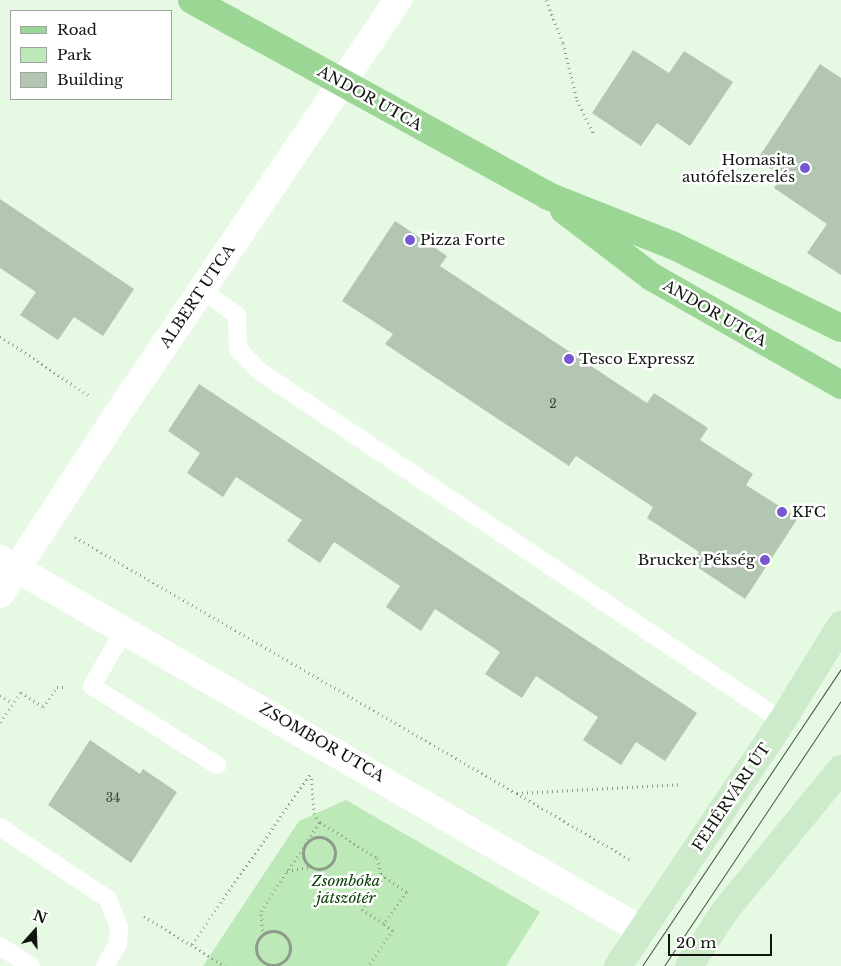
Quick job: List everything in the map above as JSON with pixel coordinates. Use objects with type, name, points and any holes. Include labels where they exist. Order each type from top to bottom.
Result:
[{"type":"main road","name":"ANDOR UTCA","points":[[192,0],[548,196],[654,237],[841,328]]},
{"type":"main road","name":"ANDOR UTCA","points":[[548,196],[652,276],[841,385]]},
{"type":"street","name":"ALBERT UTCA","points":[[0,594],[9,563],[46,520],[398,0]]},
{"type":"street","name":"ZSOMBOR UTCA","points":[[9,563],[328,745],[642,930]]},
{"type":"street","name":"FEHÉRVÁRI ÚT","points":[[618,966],[782,721],[841,625]]},
{"type":"street","points":[[689,966],[724,912],[841,768]]},
{"type":"lane","points":[[201,289],[236,315],[238,349],[258,371],[782,721]]},
{"type":"lane","points":[[125,629],[92,686],[217,765]]},
{"type":"lane","points":[[0,827],[108,899],[119,928],[118,944],[105,966]]},
{"type":"lane","points":[[0,946],[31,966]]},
{"type":"path","points":[[546,0],[563,43],[577,100],[593,132]]},
{"type":"path","points":[[0,336],[116,415]]},
{"type":"path","points":[[46,520],[631,860]]},
{"type":"path","points":[[0,722],[21,692],[43,707],[57,687],[92,686]]},
{"type":"path","points":[[0,695],[13,703]]},
{"type":"path","points":[[192,944],[328,745]]},
{"type":"path","points":[[311,772],[314,814],[320,822],[377,858],[384,876],[407,892],[384,924]]},
{"type":"path","points":[[517,793],[681,784]]},
{"type":"path","points":[[262,961],[256,950],[263,935],[260,911],[320,822]]},
{"type":"path","points":[[287,872],[311,867],[329,866],[336,850],[323,837],[306,843]]},
{"type":"path","points":[[306,843],[303,854],[311,867]]},
{"type":"path","points":[[368,966],[392,930],[362,909],[384,876]]},
{"type":"path","points":[[108,899],[120,902],[192,944],[225,966]]},
{"type":"path","points":[[262,961],[279,964],[288,955],[290,947],[280,933],[263,935]]},
{"type":"path","points":[[260,966],[262,961]]},
{"type":"green space","name":"Zsombóka játszótér","points":[[346,800],[540,912],[506,966],[203,966],[299,821]]},
{"type":"building","points":[[633,50],[669,73],[684,51],[733,82],[690,146],[657,123],[641,146],[592,113]]},
{"type":"building","name":"Homasita autófelszerelés","points":[[820,64],[841,78],[841,275],[807,253],[827,224],[774,188],[782,176],[757,160]]},
{"type":"building","points":[[0,199],[134,289],[103,336],[74,317],[58,340],[20,315],[36,292],[0,268]]},
{"type":"building","points":[[395,221],[447,256],[440,266],[647,403],[654,393],[708,428],[700,440],[753,474],[746,485],[798,518],[745,599],[691,563],[699,552],[647,518],[653,507],[576,456],[569,466],[385,344],[393,334],[342,301]]},
{"type":"building","points":[[199,384],[697,713],[665,761],[636,742],[621,765],[583,740],[598,717],[536,676],[522,698],[485,674],[500,652],[435,609],[421,631],[386,607],[400,586],[334,542],[320,563],[287,541],[302,520],[236,477],[223,497],[187,473],[200,453],[168,431]]},
{"type":"building","points":[[90,740],[140,774],[143,769],[177,792],[131,863],[48,805]]},
{"type":"tram line","points":[[642,966],[841,669]]},
{"type":"tram line","points":[[664,966],[841,701]]},
{"type":"place","name":"Homasita autófelszerelés","points":[[805,168]]},
{"type":"place","name":"Pizza Forte","points":[[410,240]]},
{"type":"place","name":"Tesco Expressz","points":[[569,359]]},
{"type":"place","name":"KFC","points":[[782,512]]},
{"type":"place","name":"Brucker Pékség","points":[[765,560]]}]
